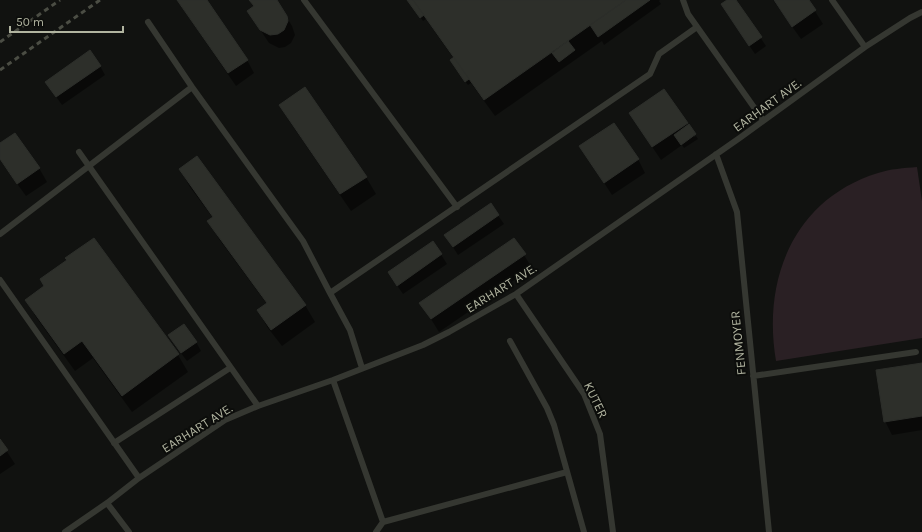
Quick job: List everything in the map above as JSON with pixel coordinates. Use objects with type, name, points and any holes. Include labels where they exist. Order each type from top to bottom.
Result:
[{"type":"lane","points":[[304,0],[457,206]]},
{"type":"lane","points":[[683,0],[688,14],[697,28],[763,120]]},
{"type":"lane","points":[[832,0],[865,47]]},
{"type":"lane","name":"EARHART AVE.","points":[[65,532],[107,503],[139,478],[225,420],[258,406],[333,380],[423,345],[516,294],[716,154],[865,47],[922,12]]},
{"type":"lane","points":[[148,22],[192,87],[303,241],[350,330],[362,368]]},
{"type":"lane","points":[[330,293],[650,74],[659,54],[697,28]]},
{"type":"lane","points":[[0,234],[192,87]]},
{"type":"lane","points":[[79,152],[258,406]]},
{"type":"lane","name":"FENMOYER","points":[[716,154],[737,212],[769,532]]},
{"type":"lane","points":[[0,280],[139,478]]},
{"type":"lane","name":"KUTER","points":[[516,294],[584,394],[600,434],[613,532]]},
{"type":"lane","points":[[510,341],[547,408],[554,425],[584,532]]},
{"type":"lane","points":[[753,376],[916,352]]},
{"type":"lane","points":[[114,443],[230,368]]},
{"type":"lane","points":[[333,380],[383,522]]},
{"type":"lane","points":[[376,532],[383,522],[567,472]]},
{"type":"lane","points":[[107,503],[129,532]]},
{"type":"shaded area","points":[[917,167],[922,201],[922,338],[776,361],[773,330],[774,301],[780,272],[790,246],[805,222],[825,202],[849,185],[878,173]]},
{"type":"building","points":[[177,0],[207,0],[248,60],[228,73]]},
{"type":"building","points":[[249,0],[277,0],[287,16],[288,21],[284,30],[278,34],[270,35],[260,30],[247,11],[254,6]]},
{"type":"building","points":[[407,0],[413,0],[424,15],[420,18]]},
{"type":"building","points":[[413,0],[626,0],[484,100]]},
{"type":"building","points":[[626,0],[650,0],[598,37],[590,25]]},
{"type":"building","points":[[727,0],[736,0],[762,37],[749,46],[721,4]]},
{"type":"building","points":[[774,0],[809,0],[816,10],[792,27]]},
{"type":"building","points":[[568,41],[575,50],[559,62],[552,53]]},
{"type":"building","points":[[90,50],[101,66],[56,97],[45,82]]},
{"type":"building","points":[[454,57],[469,79],[465,82],[450,60]]},
{"type":"building","points":[[305,87],[367,177],[340,194],[279,105]]},
{"type":"building","points":[[664,89],[688,123],[652,147],[629,113]]},
{"type":"building","points":[[614,123],[639,159],[604,183],[579,146]]},
{"type":"building","points":[[689,124],[696,134],[681,145],[674,135]]},
{"type":"building","points":[[15,133],[40,168],[17,184],[0,159],[0,143]]},
{"type":"building","points":[[197,156],[306,305],[271,330],[257,310],[267,303],[207,221],[213,217],[179,169]]},
{"type":"building","points":[[491,203],[499,215],[453,247],[444,235]]},
{"type":"building","points":[[94,238],[179,354],[122,396],[82,341],[64,354],[25,300],[44,286],[40,279],[67,260],[65,258]]},
{"type":"building","points":[[514,238],[526,254],[431,319],[419,303]]},
{"type":"building","points":[[433,241],[442,254],[397,286],[388,272]]},
{"type":"building","points":[[184,324],[197,342],[181,353],[168,335]]},
{"type":"building","points":[[922,363],[922,416],[884,422],[876,370]]},
{"type":"building","points":[[0,439],[8,450],[0,456]]},
{"type":"railway","points":[[0,42],[60,0]]},
{"type":"railway","points":[[0,70],[100,0]]}]
